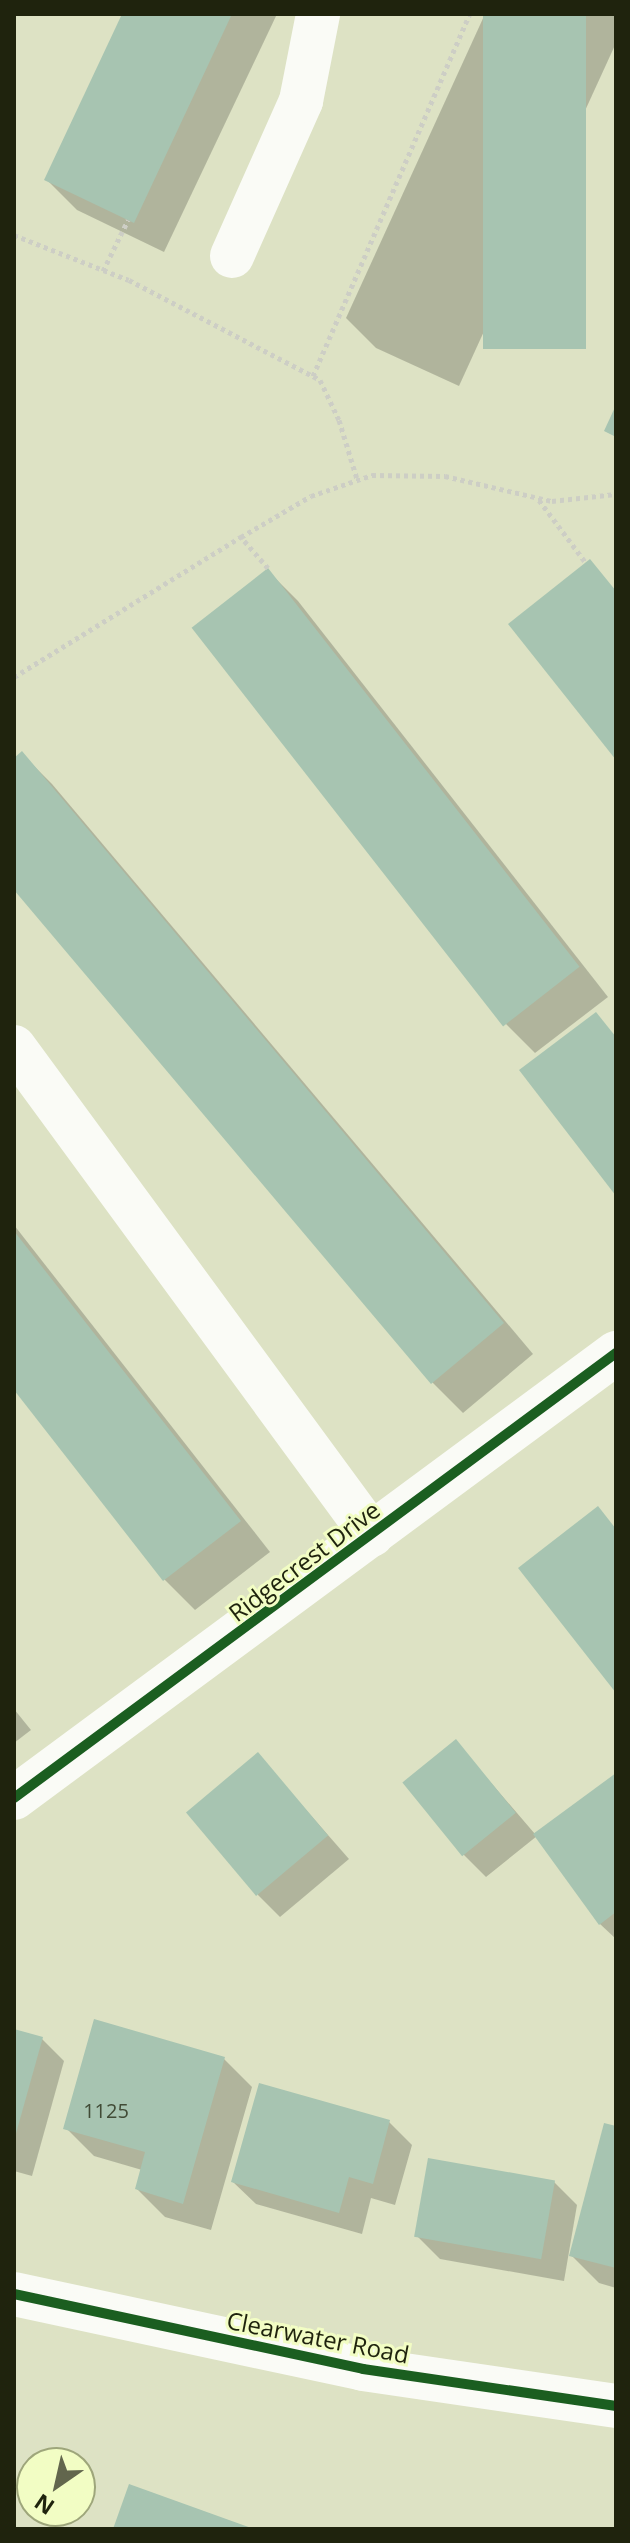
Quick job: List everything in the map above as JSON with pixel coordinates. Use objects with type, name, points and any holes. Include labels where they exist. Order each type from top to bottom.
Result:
[{"type":"street","points":[[232,256],[301,101],[318,14]]},
{"type":"street","points":[[14,1047],[372,1535]]},
{"type":"street","name":"Ridgecrest Drive","points":[[14,1798],[23,1795],[616,1353]]},
{"type":"street","name":"Clearwater Road","points":[[14,2294],[363,2369],[616,2406]]},
{"type":"path","points":[[313,376],[470,14]]},
{"type":"path","points":[[103,271],[128,220]]},
{"type":"path","points":[[14,235],[129,280],[313,376],[330,395],[357,479]]},
{"type":"path","points":[[14,677],[311,496],[357,479],[390,473],[445,476],[497,486],[538,499],[616,494]]},
{"type":"path","points":[[538,499],[586,563]]},
{"type":"path","points":[[241,537],[268,568]]},
{"type":"building","points":[[122,14],[232,14],[134,223],[44,180]]},
{"type":"building","points":[[483,14],[586,14],[586,349],[483,349]]},
{"type":"building","points":[[616,405],[616,437],[604,431]]},
{"type":"building","points":[[590,559],[616,591],[616,760],[508,624]]},
{"type":"building","points":[[268,568],[580,967],[503,1026],[192,628]]},
{"type":"building","points":[[22,751],[504,1323],[431,1384],[14,890],[14,758]]},
{"type":"building","points":[[596,1012],[616,1037],[616,1196],[519,1070]]},
{"type":"building","points":[[14,1231],[241,1521],[163,1581],[14,1390]]},
{"type":"building","points":[[598,1506],[616,1529],[616,1693],[518,1568]]},
{"type":"building","points":[[456,1739],[516,1813],[462,1856],[402,1782]]},
{"type":"building","points":[[258,1752],[328,1835],[256,1896],[186,1812]]},
{"type":"building","points":[[616,1773],[616,1912],[599,1925],[533,1834]]},
{"type":"building","points":[[94,2019],[225,2057],[183,2204],[135,2189],[145,2152],[63,2129]]},
{"type":"building","points":[[14,2029],[43,2037],[15,2137],[14,2136]]},
{"type":"building","points":[[259,2083],[390,2120],[373,2184],[349,2177],[339,2213],[231,2182]]},
{"type":"building","points":[[604,2123],[616,2126],[616,2268],[569,2256]]},
{"type":"building","points":[[428,2158],[555,2180],[541,2259],[414,2237]]},
{"type":"building","points":[[129,2484],[254,2529],[113,2529]]},
{"type":"cycle path","points":[[14,1798],[616,1353]]},
{"type":"cycle path","points":[[14,2294],[363,2369],[616,2406]]}]
